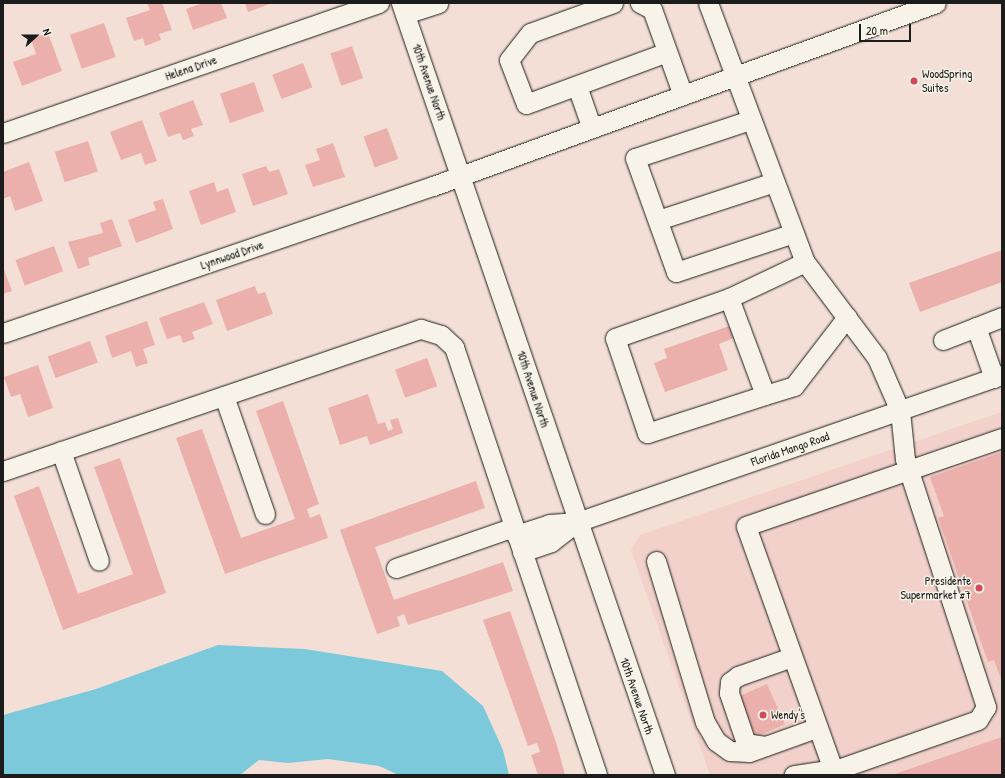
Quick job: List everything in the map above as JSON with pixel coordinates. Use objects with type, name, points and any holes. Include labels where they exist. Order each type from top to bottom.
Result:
[{"type":"street","name":"Helena Drive","points":[[3,133],[379,3]]},
{"type":"street","points":[[403,9],[438,3]]},
{"type":"street","points":[[613,3],[530,32],[509,60],[526,104],[667,52]]},
{"type":"street","points":[[640,3],[652,9],[682,93]]},
{"type":"street","points":[[708,3],[732,74],[805,262],[877,358],[900,411],[909,470],[986,707],[978,720],[832,774],[807,770],[794,775]]},
{"type":"street","name":"Lynnwood Drive","points":[[3,333],[460,175],[732,74],[936,3]]},
{"type":"street","name":"10th Avenue North","points":[[403,9],[577,522],[665,775]]},
{"type":"street","points":[[577,86],[591,126]]},
{"type":"street","points":[[750,120],[635,158],[676,272],[794,233]]},
{"type":"street","points":[[658,220],[774,182]]},
{"type":"street","points":[[805,262],[729,298],[615,338],[647,433],[794,386],[847,318]]},
{"type":"street","points":[[729,298],[765,395]]},
{"type":"street","points":[[943,340],[1002,317]]},
{"type":"street","points":[[976,327],[998,376]]},
{"type":"street","points":[[3,471],[421,329],[441,335],[454,347],[597,775]]},
{"type":"street","name":"Florida Mango Road","points":[[396,568],[517,538],[549,524],[577,522],[998,376]]},
{"type":"street","points":[[224,396],[265,514]]},
{"type":"street","points":[[832,774],[746,526],[1002,438]]},
{"type":"street","points":[[61,452],[98,561]]},
{"type":"street","points":[[656,561],[705,722],[716,740],[730,751],[749,752],[816,728]]},
{"type":"street","points":[[792,658],[738,676],[730,682],[729,693],[746,743],[759,748],[816,728]]},
{"type":"shaded area","points":[[1002,412],[1002,775],[710,775],[631,550],[640,535]]},
{"type":"water","points":[[218,645],[305,649],[442,671],[483,706],[503,750],[509,775],[399,775],[379,766],[328,759],[288,763],[259,760],[240,775],[3,775],[3,715],[96,689]]},
{"type":"building","points":[[147,3],[162,3],[172,30],[159,34],[161,40],[145,46],[143,38],[134,41],[126,18],[150,10]]},
{"type":"building","points":[[203,3],[221,3],[227,18],[193,30],[186,9]]},
{"type":"building","points":[[245,3],[272,3],[248,12]]},
{"type":"building","points":[[104,23],[116,57],[82,69],[70,35]]},
{"type":"building","points":[[48,33],[62,71],[22,86],[13,62],[36,54],[31,39]]},
{"type":"building","points":[[352,46],[363,78],[341,86],[330,53]]},
{"type":"building","points":[[303,63],[312,87],[282,99],[272,75]]},
{"type":"building","points":[[254,82],[264,111],[230,123],[220,94]]},
{"type":"building","points":[[193,100],[203,125],[191,129],[194,136],[183,140],[180,133],[168,137],[159,113]]},
{"type":"building","points":[[142,120],[157,161],[145,165],[141,153],[121,160],[110,132]]},
{"type":"building","points":[[387,128],[398,159],[375,168],[364,137]]},
{"type":"building","points":[[88,141],[98,171],[65,182],[55,152]]},
{"type":"building","points":[[333,143],[345,177],[313,187],[305,165],[320,160],[316,149]]},
{"type":"building","points":[[29,162],[43,201],[15,211],[10,196],[3,199],[3,172]]},
{"type":"building","points":[[266,166],[269,172],[279,169],[288,194],[253,206],[242,174]]},
{"type":"building","points":[[214,182],[217,192],[228,188],[236,212],[201,225],[189,191]]},
{"type":"building","points":[[163,199],[173,229],[136,243],[128,220],[156,210],[153,202]]},
{"type":"building","points":[[112,219],[122,246],[88,258],[90,265],[78,269],[68,242],[103,233],[100,223]]},
{"type":"building","points":[[54,246],[63,271],[25,285],[15,260]]},
{"type":"building","points":[[1002,250],[1002,282],[920,312],[909,283]]},
{"type":"building","points":[[3,267],[12,291],[3,294]]},
{"type":"building","points":[[255,286],[258,294],[265,292],[273,314],[227,331],[216,300]]},
{"type":"building","points":[[204,302],[213,324],[192,332],[195,339],[183,343],[180,335],[167,339],[159,318]]},
{"type":"building","points":[[147,321],[155,345],[143,349],[148,363],[136,367],[131,351],[112,358],[105,336]]},
{"type":"building","points":[[735,324],[739,336],[719,344],[728,370],[665,392],[654,363],[667,358],[664,349]]},
{"type":"building","points":[[90,341],[98,363],[56,378],[48,356]]},
{"type":"building","points":[[427,358],[437,386],[405,398],[395,370]]},
{"type":"building","points":[[38,365],[53,408],[28,417],[20,394],[11,397],[4,377]]},
{"type":"building","points":[[368,394],[378,424],[385,422],[388,431],[393,429],[390,420],[398,418],[403,433],[370,445],[367,436],[340,445],[328,408]]},
{"type":"building","points":[[283,401],[319,504],[307,509],[310,518],[320,514],[328,538],[225,574],[176,438],[202,429],[241,538],[295,519],[256,411]]},
{"type":"building","points":[[1002,452],[1002,682],[994,660],[988,662],[938,518],[944,516],[930,477]]},
{"type":"building","points":[[120,458],[166,593],[63,630],[14,496],[39,486],[78,594],[133,574],[94,467]]},
{"type":"building","points":[[476,481],[485,508],[375,547],[394,600],[503,562],[513,591],[408,625],[404,614],[397,617],[400,626],[377,634],[340,530]]},
{"type":"building","points":[[510,611],[557,745],[565,775],[538,775],[531,755],[540,752],[537,743],[528,746],[483,620]]},
{"type":"building","name":"Wendy's","points":[[767,684],[785,724],[756,737],[738,697]]},
{"type":"building","points":[[1002,737],[1002,775],[892,775]]},
{"type":"place","name":"WoodSpring Suites","points":[[914,81]]},
{"type":"place","name":"Presidente Supermarket #7","points":[[979,588]]},
{"type":"place","name":"Wendy's","points":[[763,715]]}]
